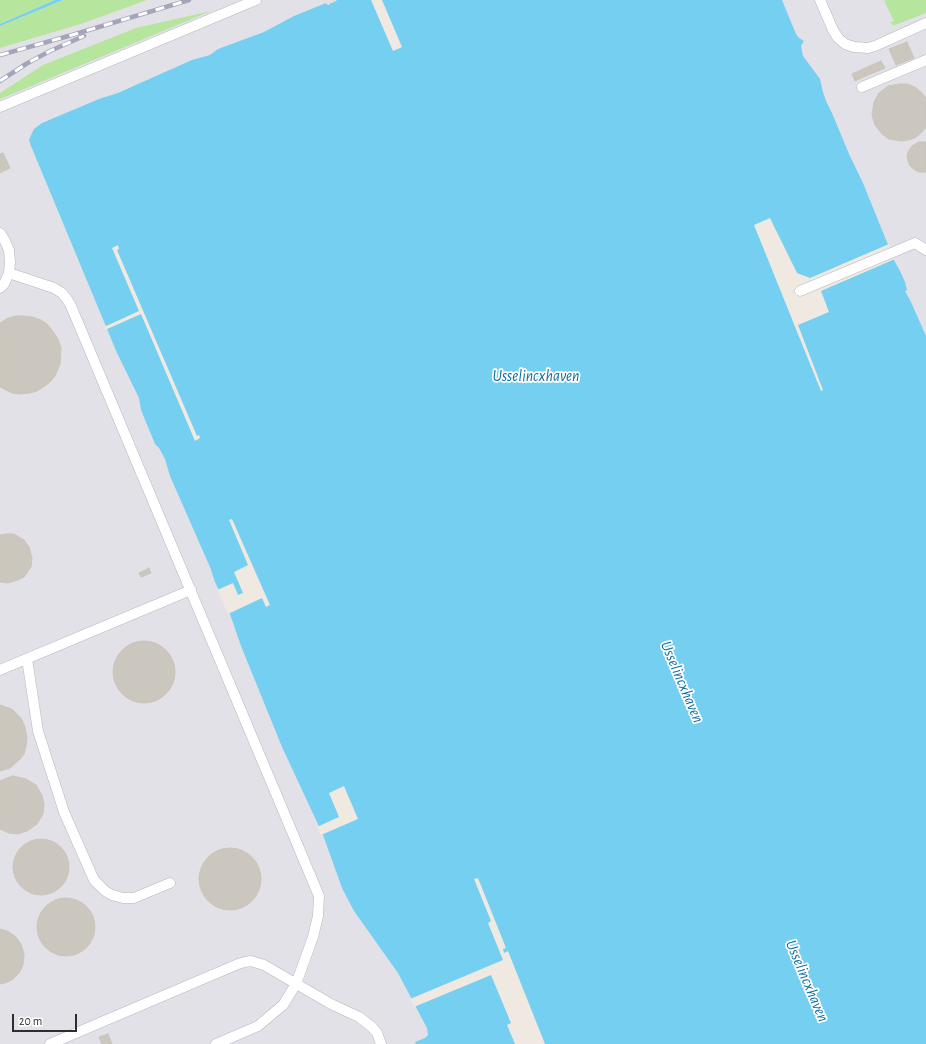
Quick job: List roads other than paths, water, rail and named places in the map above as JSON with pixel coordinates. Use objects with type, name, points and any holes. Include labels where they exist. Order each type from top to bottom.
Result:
[{"type":"lane","points":[[0,107],[256,0]]},
{"type":"lane","points":[[820,0],[838,38],[845,44],[854,48],[868,48],[875,46],[926,23]]},
{"type":"lane","points":[[862,87],[926,60]]},
{"type":"lane","points":[[0,233],[9,250],[10,262],[9,273],[4,284],[0,288]]},
{"type":"lane","points":[[800,291],[915,243],[926,250]]},
{"type":"lane","points":[[9,273],[54,288],[62,293],[71,306],[319,896],[316,927],[296,984],[283,1005],[258,1026],[216,1044]]},
{"type":"lane","points":[[0,670],[191,590]]},
{"type":"lane","points":[[27,659],[38,731],[64,812],[94,880],[99,886],[112,895],[122,898],[134,898],[170,883]]},
{"type":"lane","points":[[50,1044],[245,962],[252,961],[264,965],[331,1004],[367,1022],[376,1033],[381,1044]]},
{"type":"water","points":[[55,0],[63,0],[0,26],[0,24]]},
{"type":"water","name":"Usselincxhaven","points":[[337,0],[782,0],[796,34],[804,41],[801,46],[803,56],[820,79],[826,101],[863,183],[895,262],[905,282],[907,290],[905,291],[926,336],[926,1044],[416,1044],[415,1042],[425,1038],[428,1035],[427,1028],[398,973],[354,911],[342,888],[323,835],[282,747],[241,646],[230,614],[170,476],[165,459],[155,444],[141,410],[139,398],[117,353],[29,140],[34,129],[42,123],[99,99],[118,93],[192,60],[210,55],[218,49],[264,32],[294,16],[326,3],[329,5]]},
{"type":"railway","points":[[0,55],[189,0]]},
{"type":"railway","points":[[0,81],[26,64],[50,51],[84,36]]}]
